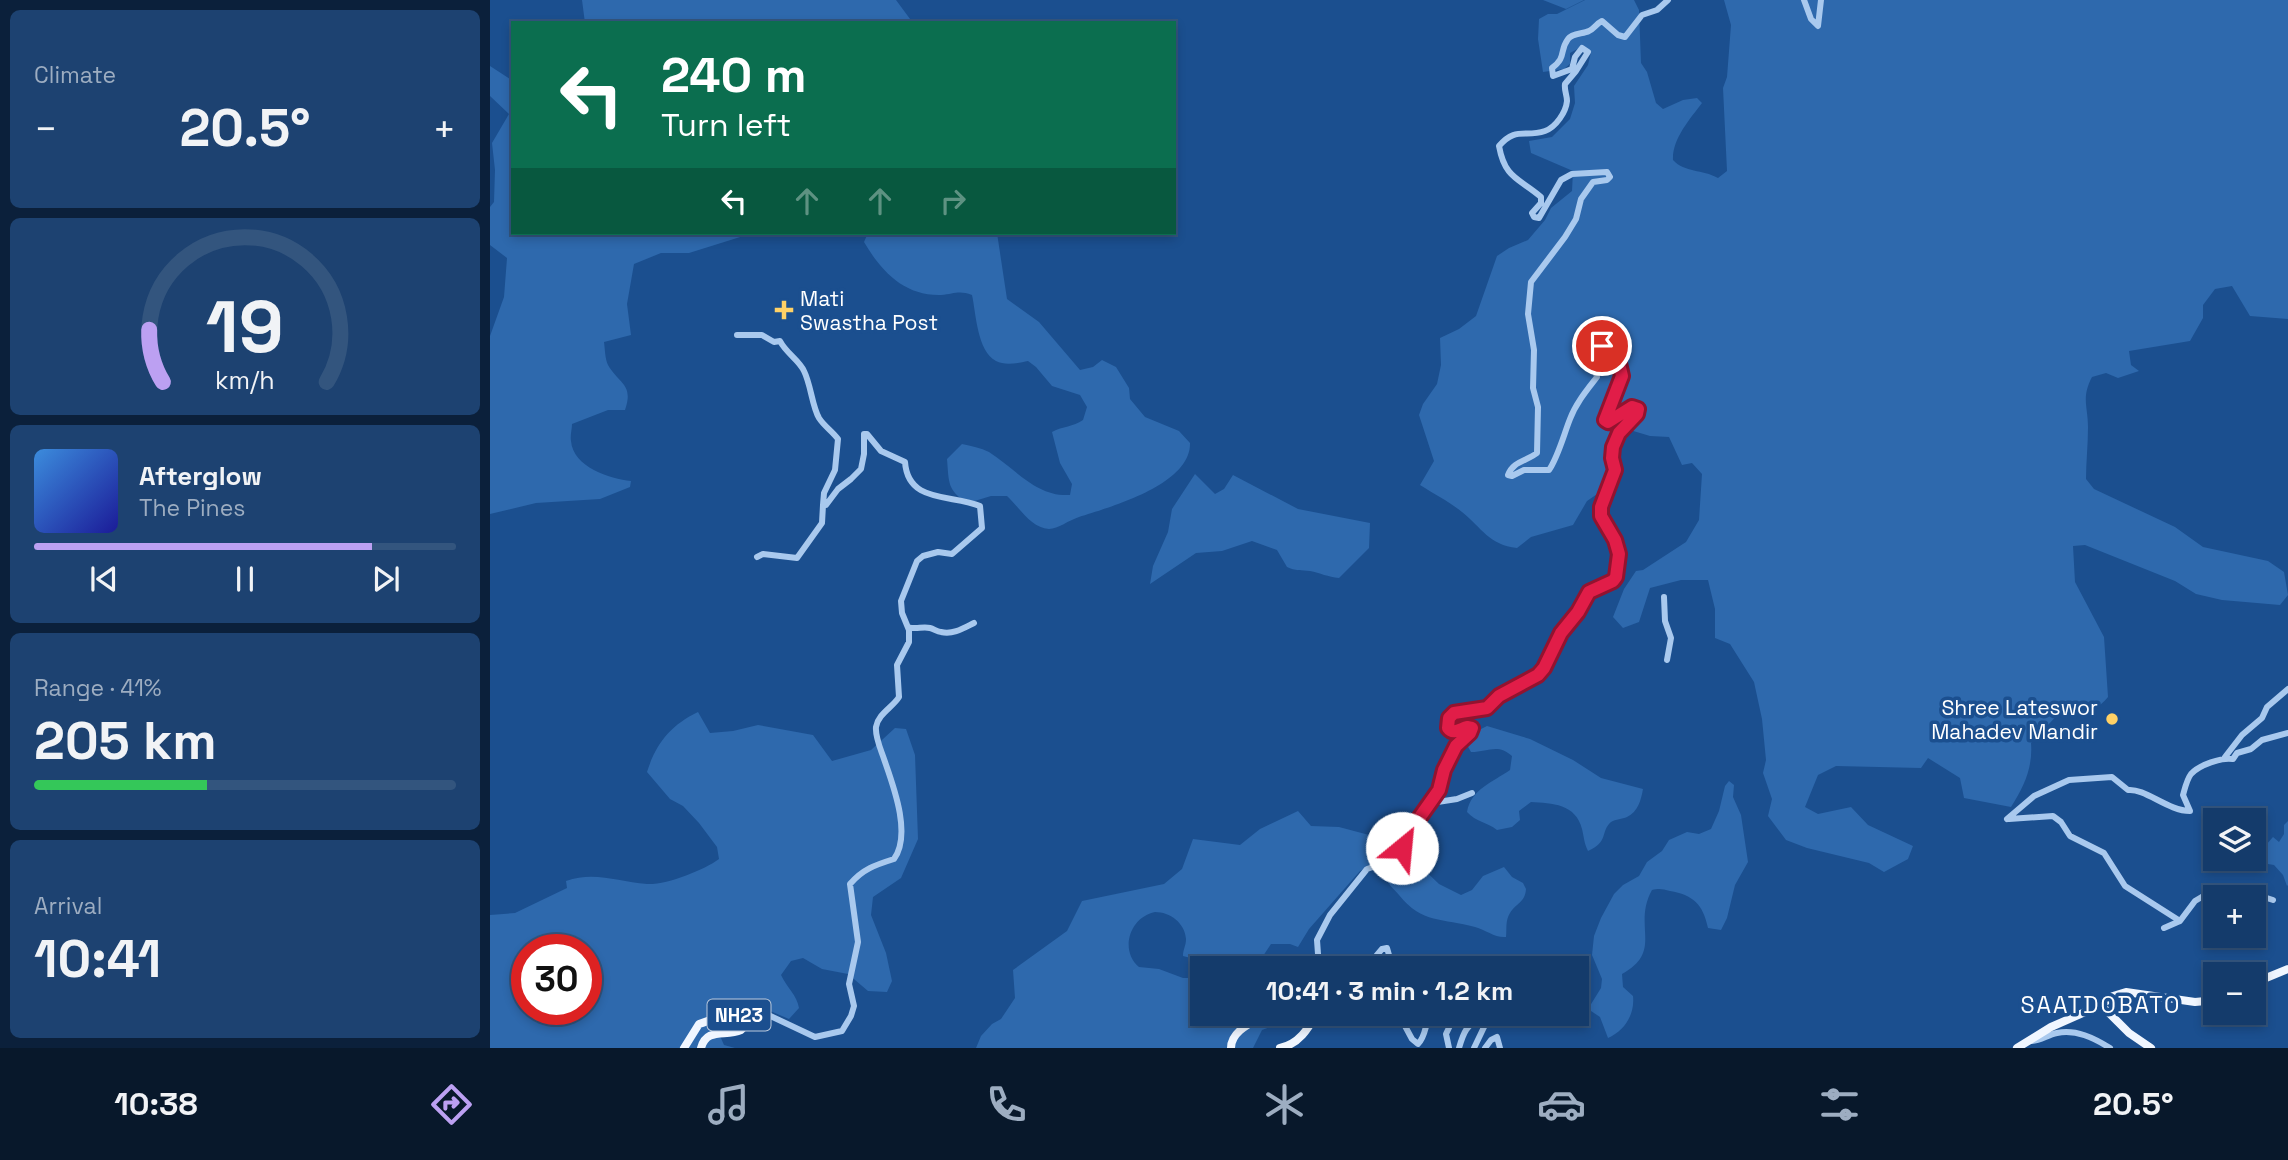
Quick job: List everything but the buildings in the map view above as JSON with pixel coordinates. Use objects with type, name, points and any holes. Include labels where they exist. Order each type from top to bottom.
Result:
[{"type":"main road","points":[[2266,978],[2288,970]]},
{"type":"main road","points":[[2017,1048],[2052,1027],[2126,992],[2203,1001]]},
{"type":"main road","points":[[2101,1005],[2135,1039],[2151,1048]]},
{"type":"main road","name":"NH23","points":[[684,1048],[697,1025],[733,1014],[745,1017],[744,1027],[733,1033],[711,1034],[705,1038],[701,1048]]},
{"type":"main road","points":[[1231,1048],[1234,1035],[1248,1026]]},
{"type":"main road","points":[[1280,1048],[1290,1046],[1309,1026]]},
{"type":"street","points":[[1318,956],[1317,940],[1330,915],[1367,869],[1394,860],[1408,834],[1439,790],[1444,770],[1456,746],[1472,728],[1450,731],[1449,718],[1454,713],[1487,708],[1499,696],[1538,675],[1561,633],[1578,612],[1589,592],[1616,577],[1619,554],[1615,540],[1601,516],[1601,507],[1615,470],[1613,447],[1619,433],[1637,414],[1638,409],[1632,407],[1608,422],[1605,420],[1622,376],[1618,359],[1597,344],[1592,347],[1590,354],[1597,376],[1570,419],[1565,436],[1556,451],[1555,462],[1549,470],[1531,470],[1508,475],[1510,469],[1537,453],[1538,407],[1533,388],[1534,350],[1528,314],[1531,282],[1565,237],[1576,219],[1581,200],[1593,182],[1610,177],[1607,172],[1572,174],[1561,180],[1539,218],[1534,217],[1532,213],[1541,203],[1541,197],[1522,185],[1509,172],[1502,161],[1499,146],[1507,137],[1517,133],[1545,131],[1555,124],[1563,113],[1567,101],[1565,84],[1588,52],[1582,48],[1575,57],[1572,69],[1553,76],[1552,68],[1562,60],[1567,39],[1592,30],[1602,21],[1609,30],[1625,37],[1642,15],[1657,9],[1668,0]]},
{"type":"street","points":[[1804,0],[1811,19],[1818,26],[1821,0]]},
{"type":"street","points":[[737,335],[762,335],[774,342],[780,341],[803,369],[813,392],[818,416],[838,439],[835,470],[824,493],[822,523],[797,558],[764,554],[757,557]]},
{"type":"street","points":[[733,1014],[745,1004],[815,1037],[842,1031],[851,1016],[854,1006],[849,984],[858,942],[850,884],[869,866],[894,859],[901,841],[900,808],[879,744],[876,726],[899,697],[897,665],[909,642],[901,601],[917,561],[937,552],[952,554],[958,551],[982,528],[980,506],[940,498],[915,487],[909,481],[905,462],[880,451],[867,434],[864,435],[864,454],[860,469],[838,489],[826,506],[823,505]]},
{"type":"street","points":[[1664,597],[1665,621],[1671,638],[1667,660]]},
{"type":"street","points":[[908,627],[948,632],[974,623]]},
{"type":"street","points":[[2180,921],[2125,886],[2104,853],[2070,836],[2061,822],[2053,816],[2007,819],[2034,796],[2069,780],[2082,781],[2105,776],[2112,777],[2124,788],[2136,789],[2153,799],[2190,811],[2183,795],[2191,774],[2225,757],[2242,735],[2258,723],[2267,707],[2288,690]]},
{"type":"street","points":[[2225,757],[2232,759],[2237,753],[2251,749],[2262,740],[2288,733]]},
{"type":"street","points":[[1431,803],[1457,799],[1472,793]]},
{"type":"street","points":[[2164,928],[2180,921],[2195,901],[2205,895],[2242,890],[2273,900]]},
{"type":"street","points":[[1375,956],[1387,948],[1389,956]]},
{"type":"street","points":[[1459,1048],[1467,1028],[1482,1020],[1485,1025],[1474,1048]]},
{"type":"street","points":[[1405,1026],[1418,1044],[1425,1026]]},
{"type":"street","points":[[1449,1048],[1446,1034],[1450,1026]]},
{"type":"street","points":[[2029,1041],[2043,1040],[2056,1033],[2081,1034],[2110,1048]]},
{"type":"street","points":[[1485,1048],[1497,1037],[1500,1048]]},
{"type":"shaded area","points":[[582,0],[896,0],[912,21],[585,21]]},
{"type":"shaded area","points":[[1543,0],[1584,0],[1566,9]]},
{"type":"shaded area","points":[[1585,0],[1634,0],[1639,10],[1641,63],[1647,72],[1656,103],[1663,109],[1683,100],[1697,98],[1702,103],[1675,144],[1673,160],[1683,167],[1718,178],[1727,171],[1723,88],[1727,77],[1731,25],[1724,0],[2288,0],[2288,319],[2250,316],[2232,286],[2215,289],[2203,305],[2203,318],[2190,341],[2129,351],[2131,365],[2139,371],[2118,378],[2106,373],[2092,377],[2086,402],[2086,479],[2094,489],[2175,527],[2203,547],[2268,561],[2284,572],[2288,595],[2280,605],[2222,600],[2196,594],[2175,581],[2085,545],[2073,546],[2075,582],[2104,637],[2108,697],[2093,709],[2063,709],[2031,743],[2027,776],[2011,807],[1964,798],[1960,778],[1928,758],[1921,768],[1836,766],[1818,775],[1805,807],[1818,814],[1851,807],[1868,825],[1913,846],[1908,859],[1884,872],[1869,863],[1807,848],[1786,840],[1768,816],[1772,799],[1763,773],[1766,760],[1762,719],[1754,682],[1730,644],[1715,638],[1715,609],[1708,580],[1681,580],[1650,588],[1639,622],[1623,628],[1613,617],[1624,589],[1636,571],[1643,570],[1686,542],[1699,520],[1702,474],[1692,463],[1682,465],[1669,437],[1650,436],[1620,427],[1611,440],[1608,456],[1610,476],[1606,488],[1587,501],[1573,525],[1531,537],[1517,548],[1493,540],[1457,508],[1420,485],[1434,461],[1419,415],[1437,384],[1441,365],[1440,338],[1459,329],[1476,316],[1497,256],[1528,240],[1545,220],[1551,208],[1572,191],[1573,171],[1531,153],[1529,141],[1552,137],[1570,119],[1575,103],[1574,86],[1588,65],[1591,52],[1583,46],[1570,53],[1570,64],[1564,69],[1543,72],[1538,39],[1539,19],[1548,14],[1557,14]]},
{"type":"shaded area","points":[[490,66],[511,80],[511,235],[747,235],[689,253],[661,253],[634,264],[627,304],[631,335],[604,342],[608,365],[624,385],[628,395],[625,410],[608,410],[572,424],[571,437],[573,450],[585,465],[613,478],[631,481],[630,487],[600,499],[536,503],[490,514],[490,336],[504,297],[507,258],[490,245],[490,207],[494,202],[495,170],[492,143],[509,114],[490,96]]},
{"type":"shaded area","points":[[867,235],[997,235],[1007,299],[1039,322],[1080,370],[1093,367],[1102,360],[1116,367],[1129,388],[1130,399],[1145,417],[1179,431],[1190,443],[1187,458],[1177,471],[1146,492],[1052,529],[1043,528],[1031,521],[1007,496],[991,496],[968,503],[961,499],[950,485],[947,459],[962,444],[989,452],[1027,481],[1047,492],[1070,495],[1072,484],[1060,463],[1052,432],[1083,420],[1087,407],[1080,395],[1052,386],[1028,361],[1004,363],[990,356],[981,340],[972,295],[928,294],[905,286],[886,272],[864,242]]},
{"type":"shaded area","points":[[1195,474],[1215,494],[1224,489],[1233,475],[1298,509],[1370,523],[1369,548],[1339,578],[1287,567],[1277,550],[1252,541],[1222,551],[1196,553],[1150,584],[1153,566],[1168,532],[1172,509]]},
{"type":"shaded area","points":[[698,712],[710,733],[758,725],[813,735],[832,761],[871,750],[895,728],[906,729],[915,755],[918,839],[901,878],[873,897],[871,915],[886,953],[892,981],[887,992],[868,991],[848,974],[822,969],[803,958],[791,961],[781,975],[799,1008],[789,1019],[742,999],[723,1005],[717,1029],[724,1045],[735,1048],[490,1048],[490,915],[515,913],[567,888],[566,881],[577,878],[597,877],[655,884],[685,876],[719,859],[717,847],[699,823],[683,806],[670,799],[647,772],[660,744],[680,723]]},
{"type":"shaded area","points":[[1487,726],[1530,739],[1573,760],[1601,778],[1643,789],[1638,805],[1631,815],[1611,822],[1602,841],[1588,851],[1579,821],[1569,810],[1555,804],[1531,802],[1519,811],[1520,820],[1512,827],[1497,830],[1467,812],[1469,804],[1478,792],[1510,770],[1512,756],[1507,752],[1497,749],[1471,752],[1467,745],[1477,731]]},
{"type":"shaded area","points":[[1729,781],[1734,785],[1733,797],[1741,815],[1748,862],[1735,885],[1727,918],[1721,930],[1708,928],[1700,907],[1691,898],[1665,890],[1652,890],[1645,915],[1645,947],[1642,956],[1622,974],[1623,987],[1633,996],[1632,1010],[1623,1027],[1608,1038],[1600,1017],[1589,1010],[1601,988],[1602,979],[1592,955],[1594,936],[1601,918],[1614,894],[1639,876],[1647,862],[1662,851],[1669,840],[1687,832],[1699,834],[1711,829]]},
{"type":"shaded area","points":[[1298,811],[1311,826],[1339,827],[1384,839],[1389,843],[1387,856],[1360,871],[1309,929],[1298,947],[1271,944],[1263,956],[1190,958],[1183,956],[1186,939],[1183,928],[1171,916],[1155,912],[1139,920],[1134,927],[1130,935],[1130,952],[1139,967],[1159,969],[1183,978],[1189,978],[1190,975],[1190,1026],[1270,1026],[1262,1030],[1253,1048],[976,1048],[981,1036],[1001,1019],[1015,998],[1013,970],[1067,931],[1082,901],[1164,884],[1182,869],[1193,839],[1240,845],[1260,829]]},
{"type":"shaded area","points":[[2288,821],[2287,886],[2283,875],[2274,865],[2266,864],[2266,845],[2273,837],[2279,842],[2284,834],[2284,825]]},
{"type":"shaded area","points":[[1404,862],[1417,863],[1439,884],[1461,895],[1472,890],[1483,876],[1504,867],[1512,877],[1523,883],[1526,889],[1522,900],[1508,916],[1506,937],[1416,911],[1391,887],[1386,877],[1392,867]]},
{"type":"place","name":"Mati Swastha Post","points":[[784,310]]},
{"type":"place","name":"Shree Lateswor Mahadev Mandir","points":[[2112,719]]},
{"type":"district","name":"SAATDOBATO","points":[[2101,1005]]},
{"type":"route","points":[[1402,848],[1408,834],[1439,790],[1444,770],[1456,746],[1472,728],[1450,731],[1449,718],[1454,713],[1487,708],[1499,696],[1538,675],[1557,645],[1561,633],[1578,612],[1589,592],[1616,577],[1619,554],[1615,540],[1601,516],[1601,507],[1615,470],[1613,447],[1619,433],[1637,414],[1638,409],[1632,407],[1608,422],[1605,420],[1622,376],[1618,359],[1602,346]]}]
